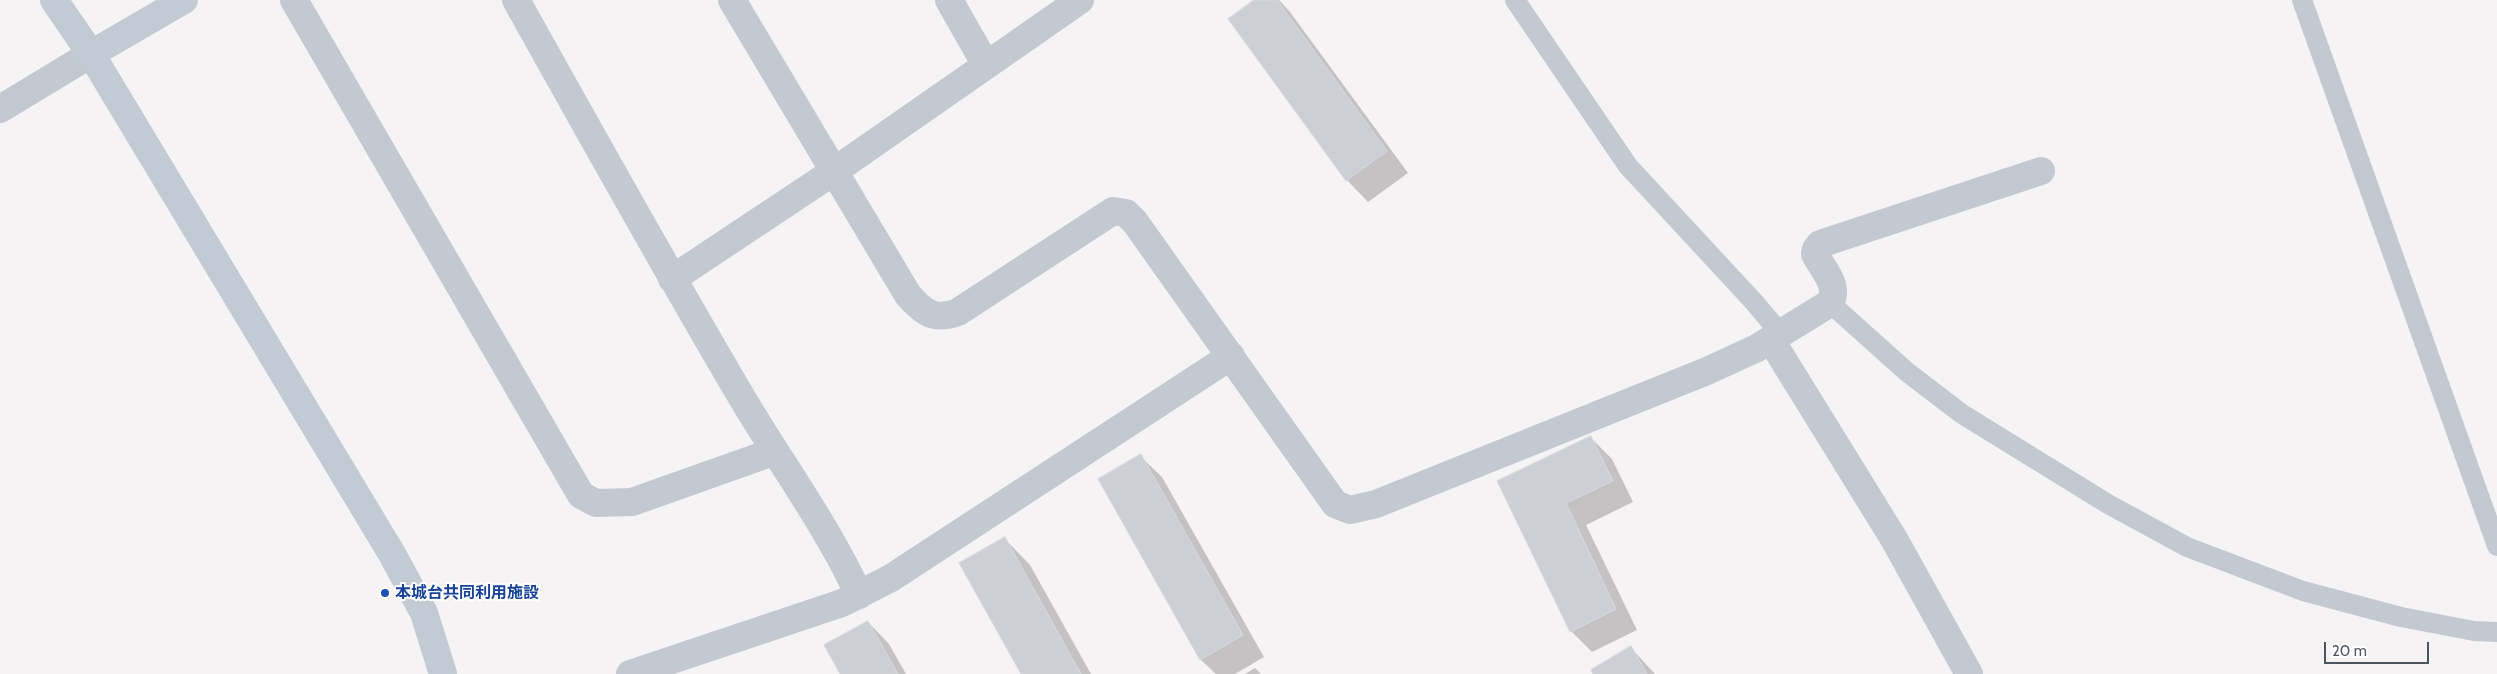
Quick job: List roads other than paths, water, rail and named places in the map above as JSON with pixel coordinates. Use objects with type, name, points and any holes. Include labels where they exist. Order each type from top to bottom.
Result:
[{"type":"street","points":[[54,0],[91,54],[392,554],[424,614],[443,674]]},
{"type":"street","points":[[0,110],[184,0]]},
{"type":"street","points":[[294,0],[581,495],[602,503],[632,502],[773,452]]},
{"type":"street","points":[[516,0],[672,280],[773,452],[844,562],[859,595]]},
{"type":"street","points":[[732,0],[833,172],[908,295],[920,309],[933,315],[946,317],[958,312],[1113,211],[1126,213],[1136,222],[1335,504],[1350,510],[1376,504],[1707,371],[1757,348],[1830,303],[1835,292],[1814,254],[1820,244],[2041,171]]},
{"type":"street","points":[[948,0],[986,66]]},
{"type":"street","points":[[672,280],[833,172],[1080,0]]},
{"type":"street","points":[[1776,337],[1894,539],[1968,674]]},
{"type":"street","points":[[630,674],[842,603],[859,595],[891,578],[1231,356]]},
{"type":"lane","points":[[1515,0],[1628,166],[1754,302],[1776,337]]},
{"type":"lane","points":[[2302,0],[2497,546]]},
{"type":"lane","points":[[1830,303],[1907,372],[1962,414],[2108,504],[2187,547],[2303,591],[2402,617],[2474,631],[2497,632]]},
{"type":"place","name":"本城台共同利用施設","points":[[385,593]]}]
